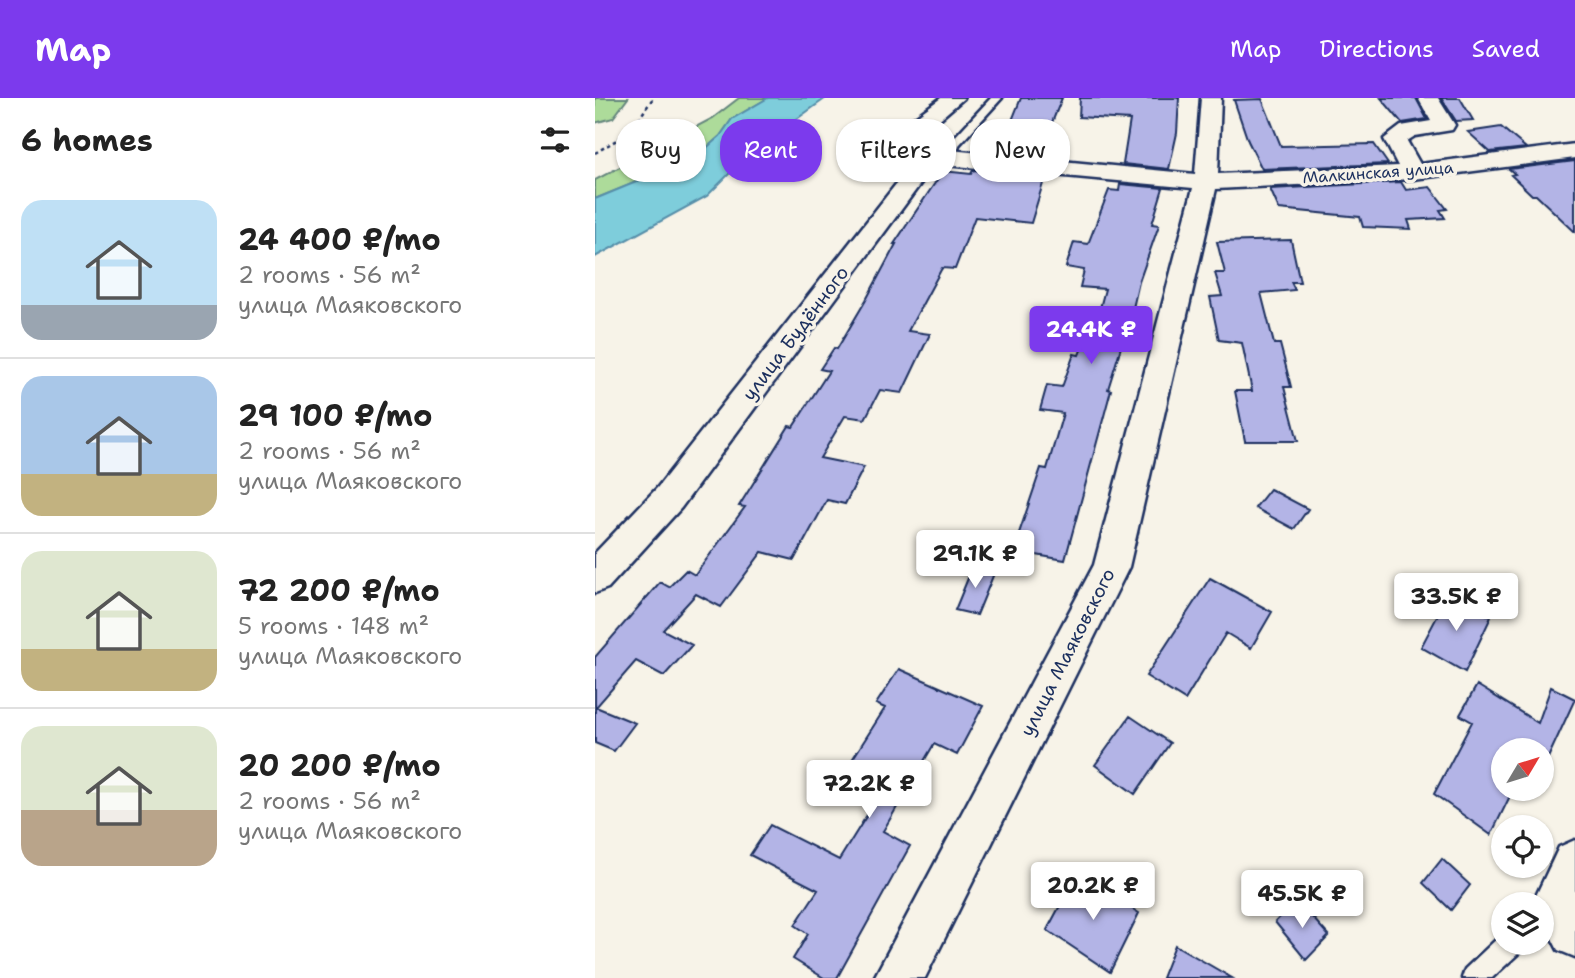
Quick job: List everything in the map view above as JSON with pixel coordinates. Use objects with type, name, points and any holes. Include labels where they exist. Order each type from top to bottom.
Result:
[{"type":"street","points":[[927,119],[954,98]]},
{"type":"street","name":"улица Маяковского","points":[[899,978],[1111,567],[1206,182],[1211,98]]},
{"type":"street","points":[[1413,172],[1395,139],[1409,131],[1444,125],[1428,98]]},
{"type":"street","name":"Малкинская улица","points":[[956,159],[1206,182],[1413,172],[1575,150]]},
{"type":"street","name":"улица Будённого","points":[[595,577],[669,498],[921,182]]},
{"type":"lane","points":[[956,142],[997,98]]},
{"type":"lane","points":[[1474,978],[1498,955]]},
{"type":"path","points":[[595,153],[614,145],[641,123],[653,98]]},
{"type":"green space","points":[[595,98],[628,98],[613,118],[595,123]]},
{"type":"green space","points":[[739,98],[768,98],[732,119],[720,119],[720,136],[706,148],[706,122]]},
{"type":"green space","points":[[616,169],[616,182],[636,182],[595,199],[595,180]]},
{"type":"water","points":[[768,98],[826,98],[797,119],[732,119]]},
{"type":"water","points":[[720,136],[721,182],[707,196],[595,257],[595,199],[636,182],[706,182],[706,148]]},
{"type":"building","points":[[1021,98],[1062,98],[1053,119],[1013,119]]},
{"type":"building","points":[[1080,98],[1179,98],[1177,133],[1169,169],[1123,164],[1130,120],[1079,117]]},
{"type":"building","points":[[1381,98],[1416,98],[1427,119],[1402,123]]},
{"type":"building","points":[[1441,98],[1460,98],[1473,120],[1456,121]]},
{"type":"building","points":[[1262,99],[1281,146],[1374,144],[1388,164],[1262,169],[1248,141],[1234,100]]},
{"type":"building","points":[[1501,127],[1526,148],[1490,152],[1468,132]]},
{"type":"building","points":[[1575,161],[1575,232],[1511,175],[1515,174],[1509,169]]},
{"type":"building","points":[[956,172],[970,174],[970,182],[1043,182],[1031,223],[975,217],[955,269],[942,268],[908,331],[930,334],[902,393],[880,390],[865,419],[845,416],[820,458],[864,467],[845,504],[827,500],[794,560],[762,552],[721,607],[696,594],[663,630],[692,645],[664,676],[636,661],[596,707],[635,723],[614,751],[595,743],[595,657],[660,582],[669,587],[686,570],[695,575],[745,507],[739,506],[789,426],[793,427],[829,371],[820,369],[834,348],[837,349],[866,300],[894,244],[936,182],[956,182]]},
{"type":"building","points":[[1401,182],[1406,190],[1430,187],[1447,209],[1440,210],[1445,218],[1408,220],[1411,229],[1363,227],[1360,217],[1279,209],[1270,189]]},
{"type":"building","points":[[1120,184],[1163,188],[1152,224],[1159,225],[1139,282],[1127,334],[1108,389],[1111,390],[1065,560],[1013,551],[1041,468],[1047,469],[1063,413],[1040,410],[1047,385],[1062,387],[1074,354],[1079,355],[1083,345],[1090,346],[1105,289],[1080,287],[1084,270],[1066,267],[1074,242],[1088,244],[1109,190],[1119,191]]},
{"type":"building","points":[[1291,240],[1300,282],[1291,282],[1295,290],[1261,293],[1274,344],[1280,344],[1291,387],[1284,387],[1298,441],[1245,441],[1235,391],[1252,391],[1242,343],[1219,340],[1210,297],[1222,296],[1215,273],[1225,273],[1217,242]]},
{"type":"building","points":[[1270,489],[1308,509],[1294,529],[1255,508]]},
{"type":"building","points":[[973,566],[995,571],[977,615],[955,610]]},
{"type":"building","points":[[1210,578],[1272,612],[1251,648],[1226,633],[1185,700],[1146,676]]},
{"type":"building","points":[[1449,594],[1491,617],[1465,672],[1421,647]]},
{"type":"building","points":[[899,669],[983,706],[957,755],[934,744],[883,831],[910,846],[837,978],[824,978],[793,959],[808,934],[795,925],[818,890],[750,855],[770,825],[839,860],[880,794],[843,774],[885,708],[876,704]]},
{"type":"building","points":[[1477,685],[1538,723],[1551,687],[1575,699],[1554,745],[1554,738],[1491,738],[1491,802],[1507,802],[1501,815],[1491,815],[1491,835],[1434,794],[1472,722],[1460,715]]},
{"type":"building","points":[[1130,716],[1170,743],[1135,794],[1095,765]]},
{"type":"building","points":[[1442,859],[1470,885],[1451,910],[1423,883]]},
{"type":"building","points":[[1077,874],[1139,913],[1110,972],[1047,930]]},
{"type":"building","points":[[1297,900],[1329,936],[1306,960],[1275,922]]},
{"type":"building","points":[[1175,945],[1232,978],[1162,978]]}]
